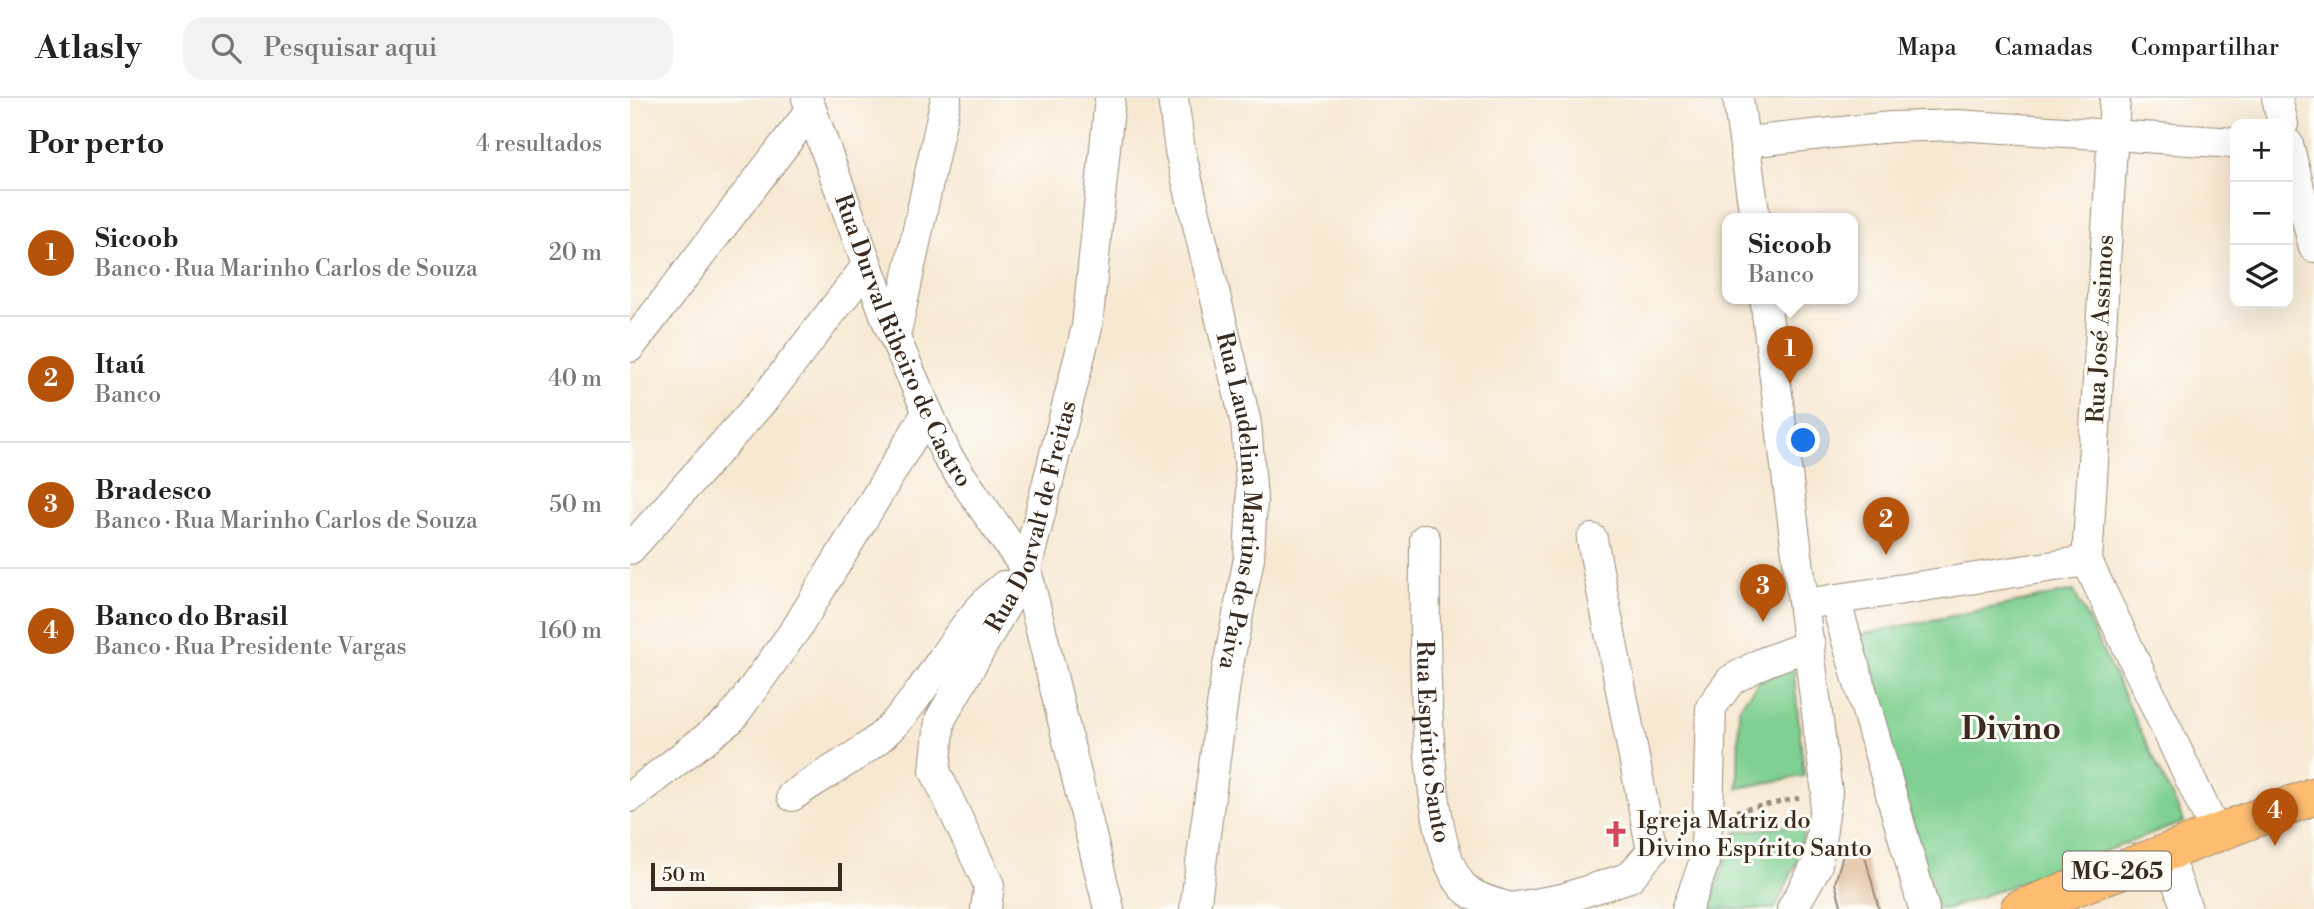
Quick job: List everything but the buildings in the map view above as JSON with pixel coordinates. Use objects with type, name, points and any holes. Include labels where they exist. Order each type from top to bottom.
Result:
[{"type":"main road","name":"MG-265","points":[[2019,909],[2215,831],[2314,796]]},
{"type":"street","points":[[895,337],[946,98]]},
{"type":"street","name":"Rua Dorvalt de Freitas","points":[[986,909],[989,885],[935,771],[940,720],[1026,569],[1087,327],[1110,98]]},
{"type":"street","name":"Rua Laudelina Martins de Paiva","points":[[1173,98],[1180,151],[1246,423],[1252,499],[1249,558],[1226,677],[1195,909]]},
{"type":"street","points":[[1738,98],[1754,213]]},
{"type":"street","name":"Rua José Assimos","points":[[2087,561],[2115,98]]},
{"type":"street","points":[[2277,98],[2282,119]]},
{"type":"street","points":[[630,347],[809,104]]},
{"type":"street","name":"Rua Durval Ribeiro de Castro","points":[[809,104],[867,266],[947,456],[1026,569]]},
{"type":"street","points":[[1745,142],[1891,127],[1957,125],[2230,143]]},
{"type":"street","points":[[2293,165],[2314,247]]},
{"type":"street","points":[[630,549],[765,398],[867,266]]},
{"type":"street","points":[[1766,304],[1828,793],[1817,865],[1792,909]]},
{"type":"street","points":[[630,797],[731,719],[798,626],[927,413]]},
{"type":"street","name":"Rua Espírito Santo","points":[[1425,539],[1427,740],[1439,819],[1452,867],[1467,891],[1511,909]]},
{"type":"street","points":[[1511,909],[1562,899],[1630,877],[1652,851],[1592,539]]},
{"type":"street","points":[[1805,604],[2087,561],[2215,831]]},
{"type":"street","points":[[792,796],[888,731],[949,645],[994,594],[1026,569],[1108,909]]},
{"type":"street","points":[[1835,599],[1923,909]]},
{"type":"street","points":[[1686,909],[1704,863],[1711,707],[1731,680],[1762,663],[1810,645]]},
{"type":"street","points":[[2166,852],[2188,909]]},
{"type":"path","points":[[1708,816],[1828,793]]},
{"type":"green space","points":[[2074,591],[2184,822],[1948,909],[1937,909],[1859,635]]},
{"type":"green space","points":[[1793,665],[1804,776],[1738,788],[1739,708],[1759,681]]},
{"type":"green space","points":[[1806,824],[1796,864],[1775,909],[1709,909],[1736,832]]},
{"type":"place","name":"Sicoob","points":[[1790,384]]},
{"type":"place","name":"Itaú","points":[[1886,555]]},
{"type":"place","name":"Bradesco","points":[[1763,622]]},
{"type":"place","name":"Igreja Matriz do Divino Espírito Santo","points":[[1616,834]]},
{"type":"place","name":"Banco do Brasil","points":[[2275,846]]},
{"type":"district","name":"Divino","points":[[2011,728]]}]
